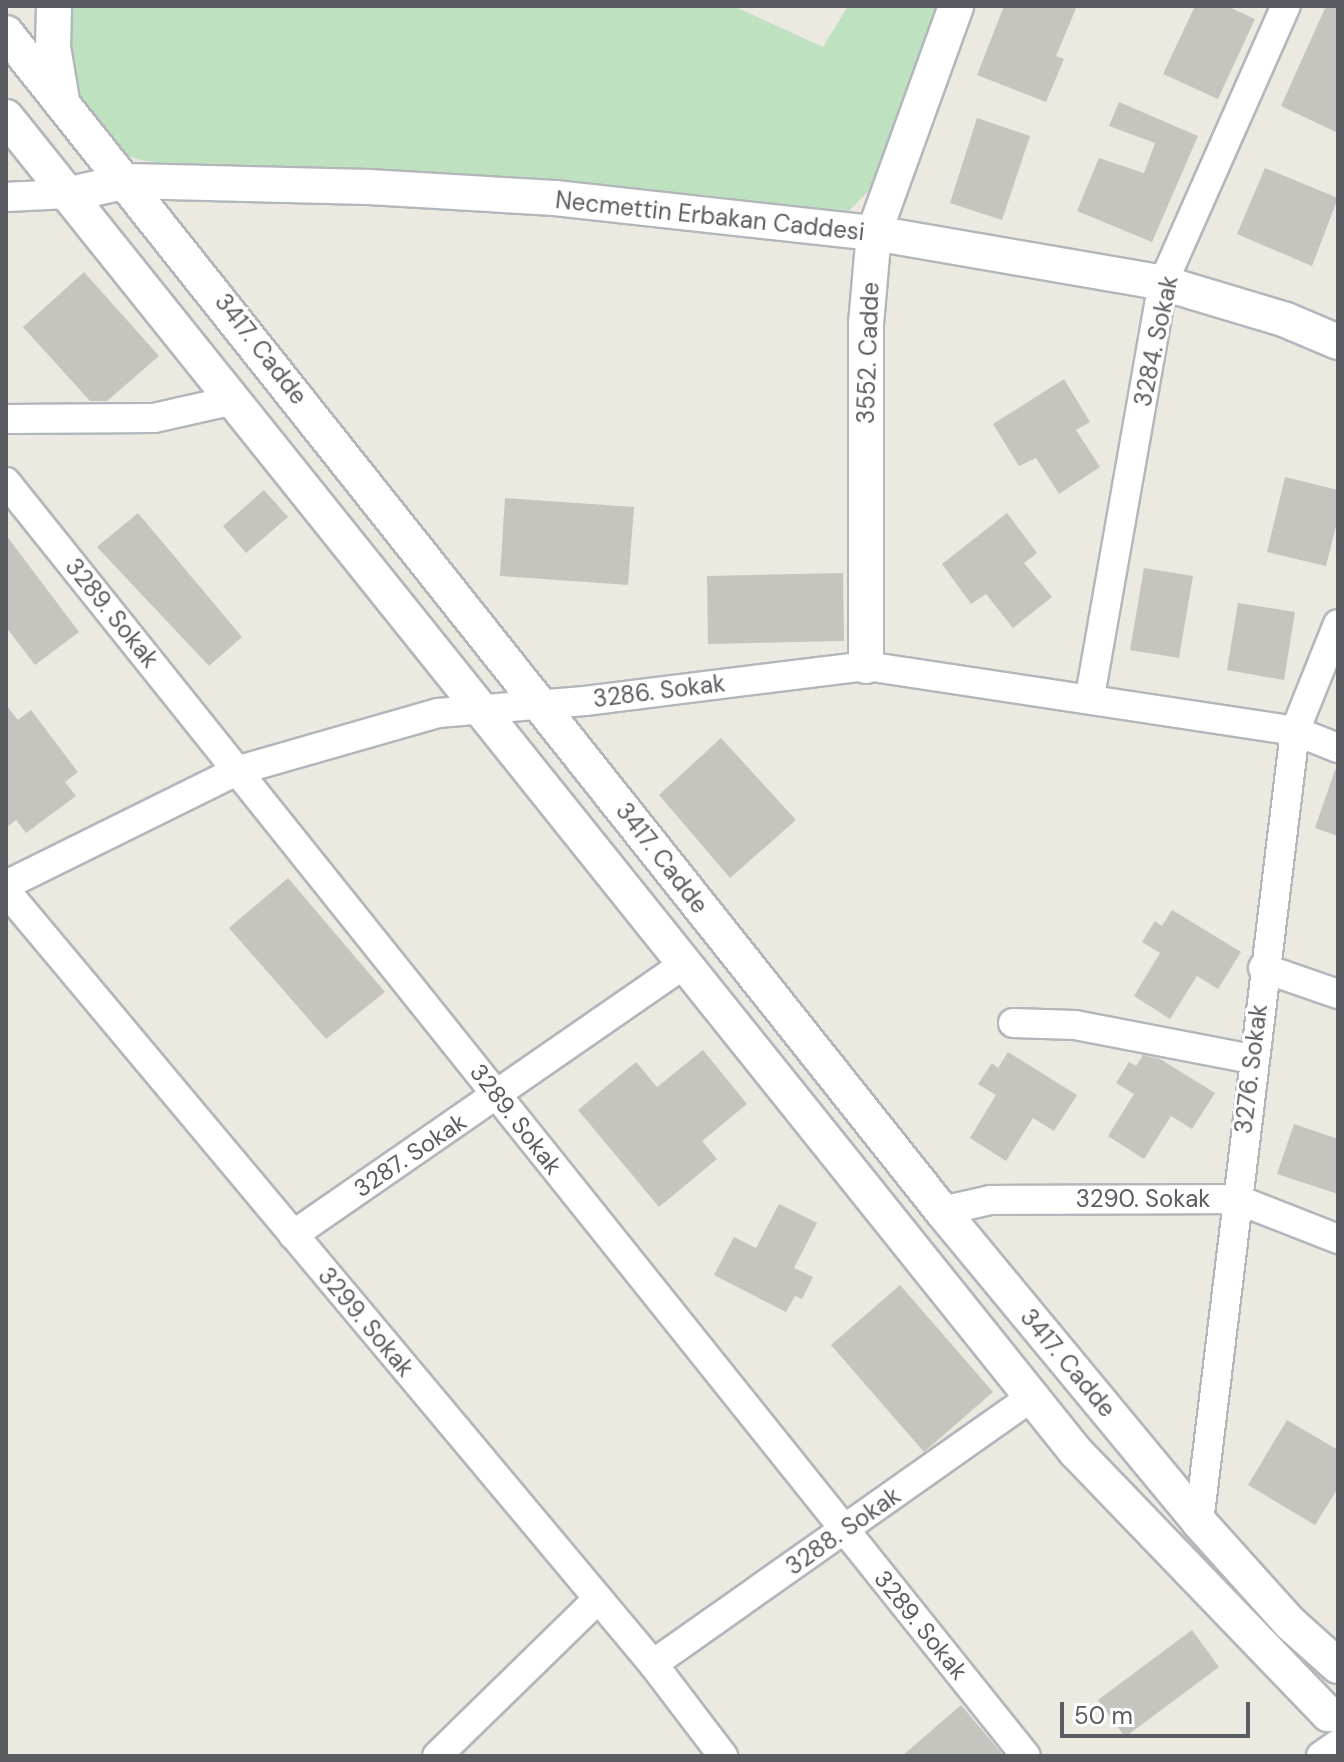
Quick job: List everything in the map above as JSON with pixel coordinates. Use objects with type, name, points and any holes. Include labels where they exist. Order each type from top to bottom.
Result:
[{"type":"street","points":[[54,6],[53,47],[62,100]]},
{"type":"street","name":"3552. Cadde","points":[[866,666],[866,324],[874,233],[956,6]]},
{"type":"street","name":"3284. Sokak","points":[[1090,696],[1163,283],[1286,6]]},
{"type":"street","name":"3417. Cadde","points":[[6,33],[128,181],[942,1211],[1199,1522],[1291,1624],[1338,1666]]},
{"type":"street","name":"3417. Cadde","points":[[6,117],[1076,1452],[1328,1714],[1338,1714]]},
{"type":"street","name":"Necmettin Erbakan Caddesi","points":[[70,194],[128,181],[369,187],[555,198],[874,233],[1163,283],[1286,320],[1338,342]]},
{"type":"street","points":[[6,197],[70,194]]},
{"type":"street","points":[[6,419],[154,418],[234,400]]},
{"type":"street","name":"3289. Sokak","points":[[6,482],[1026,1756]]},
{"type":"street","name":"3276. Sokak","points":[[1199,1522],[1263,968],[1295,731],[1338,624]]},
{"type":"street","name":"3286. Sokak","points":[[6,885],[239,770],[438,713],[866,666],[1090,696],[1295,731],[1338,748]]},
{"type":"street","name":"3299. Sokak","points":[[6,891],[653,1664],[723,1756]]},
{"type":"street","name":"3287. Sokak","points":[[293,1235],[684,964]]},
{"type":"street","points":[[1263,968],[1338,994]]},
{"type":"street","points":[[1013,1023],[1075,1025],[1252,1059]]},
{"type":"street","name":"3290. Sokak","points":[[942,1211],[990,1200],[1236,1199],[1338,1239]]},
{"type":"street","points":[[900,1232],[942,1211]]},
{"type":"street","name":"3288. Sokak","points":[[653,1664],[1032,1397]]},
{"type":"street","points":[[437,1756],[598,1599]]},
{"type":"street","points":[[1321,1756],[1338,1744]]},
{"type":"green space","points":[[63,6],[733,6],[823,47],[848,6],[943,6],[878,181],[848,212],[410,173],[209,168],[140,160],[109,150],[68,100]]},
{"type":"building","points":[[1004,6],[1077,6],[1056,56],[1064,59],[1046,102],[977,75]]},
{"type":"building","points":[[1195,6],[1227,6],[1255,19],[1218,99],[1163,74]]},
{"type":"building","points":[[1326,6],[1338,6],[1338,133],[1281,106]]},
{"type":"building","points":[[1119,102],[1198,136],[1152,242],[1077,211],[1099,158],[1144,173],[1155,143],[1109,126]]},
{"type":"building","points":[[977,118],[1030,136],[1002,220],[950,203]]},
{"type":"building","points":[[1265,168],[1338,198],[1312,266],[1237,234]]},
{"type":"building","points":[[84,272],[159,356],[107,401],[90,401],[23,327]]},
{"type":"building","points":[[1064,379],[1090,422],[1076,430],[1100,467],[1059,494],[1036,458],[1019,466],[993,424]]},
{"type":"building","points":[[1285,477],[1338,490],[1338,518],[1326,566],[1267,552]]},
{"type":"building","points":[[264,490],[288,517],[246,553],[223,526]]},
{"type":"building","points":[[505,498],[634,507],[628,585],[500,576]]},
{"type":"building","points":[[138,513],[242,637],[209,666],[97,547]]},
{"type":"building","points":[[1007,513],[1037,553],[1024,563],[1052,597],[1013,628],[986,594],[971,604],[942,564]]},
{"type":"building","points":[[6,535],[79,632],[35,665],[6,627]]},
{"type":"building","points":[[1144,568],[1193,576],[1179,658],[1130,650]]},
{"type":"building","points":[[843,573],[844,641],[708,644],[707,576]]},
{"type":"building","points":[[1238,603],[1295,612],[1284,680],[1227,670]]},
{"type":"building","points":[[6,705],[18,720],[31,710],[78,772],[65,782],[76,796],[26,833],[16,820],[6,828]]},
{"type":"building","points":[[721,738],[796,820],[730,878],[659,795]]},
{"type":"building","points":[[1335,770],[1338,771],[1338,836],[1315,828]]},
{"type":"building","points":[[288,878],[385,992],[326,1039],[229,928]]},
{"type":"building","points":[[1172,910],[1241,952],[1218,989],[1197,976],[1170,1019],[1134,996],[1160,953],[1142,942],[1155,921],[1162,926]]},
{"type":"building","points":[[703,1050],[747,1104],[702,1141],[717,1159],[659,1207],[578,1110],[636,1062],[657,1087]]},
{"type":"building","points":[[1008,1052],[1077,1095],[1054,1131],[1033,1118],[1006,1161],[970,1138],[996,1095],[978,1084],[992,1063],[998,1068]]},
{"type":"building","points":[[1143,1055],[1160,1059],[1215,1093],[1192,1129],[1171,1116],[1144,1159],[1108,1136],[1134,1094],[1116,1083],[1129,1062],[1136,1066]]},
{"type":"building","points":[[1294,1124],[1338,1139],[1338,1194],[1277,1174]]},
{"type":"building","points":[[779,1204],[817,1223],[794,1268],[813,1277],[802,1299],[795,1296],[786,1312],[714,1275],[734,1237],[756,1248]]},
{"type":"building","points":[[900,1285],[993,1392],[924,1452],[831,1345]]},
{"type":"building","points":[[1287,1420],[1338,1450],[1338,1488],[1315,1525],[1248,1485]]},
{"type":"building","points":[[1192,1630],[1219,1667],[1125,1737],[1098,1700]]},
{"type":"building","points":[[961,1705],[1004,1756],[902,1756]]}]
